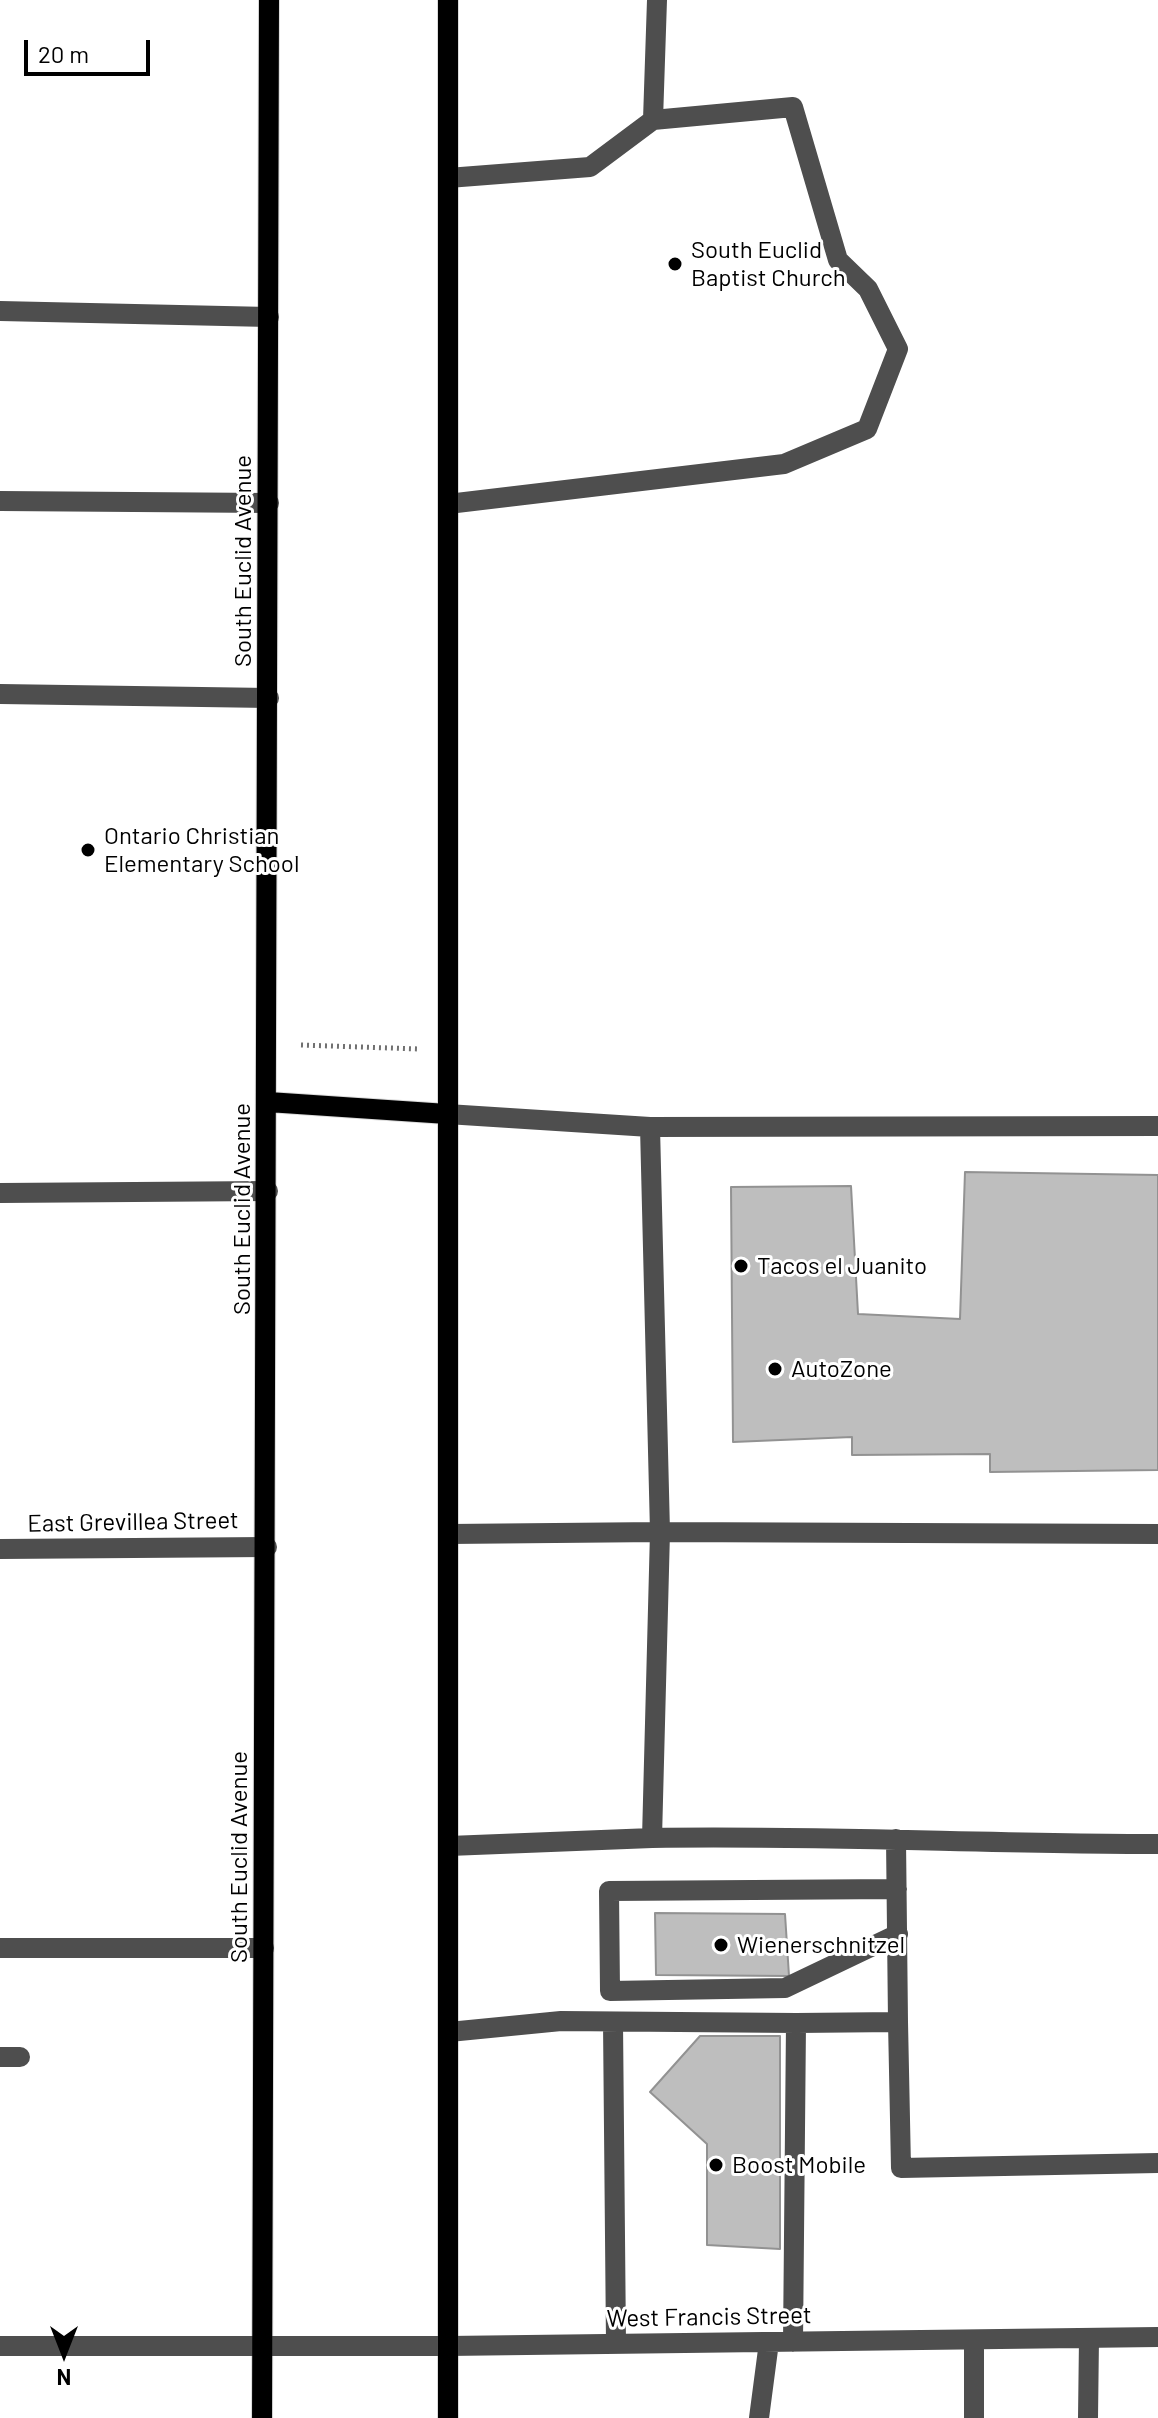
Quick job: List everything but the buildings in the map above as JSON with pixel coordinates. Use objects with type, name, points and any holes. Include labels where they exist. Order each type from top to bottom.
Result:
[{"type":"main road","name":"South Euclid Avenue","points":[[262,2418],[267,1547],[269,0]]},
{"type":"main road","points":[[448,0],[448,2418]]},
{"type":"main road","points":[[268,1102],[447,1114]]},
{"type":"street","points":[[653,120],[657,0]]},
{"type":"street","points":[[448,178],[590,167],[653,120],[793,107],[838,260],[868,289],[898,349],[867,429],[784,464],[448,504]]},
{"type":"street","points":[[0,311],[269,317]]},
{"type":"street","points":[[0,501],[269,503]]},
{"type":"street","points":[[0,694],[269,698]]},
{"type":"street","points":[[447,1114],[650,1127],[1158,1126]]},
{"type":"street","points":[[650,1127],[660,1532],[652,1838]]},
{"type":"street","points":[[0,1193],[268,1191]]},
{"type":"street","points":[[449,1534],[1158,1534]]},
{"type":"street","name":"East Grevillea Street","points":[[0,1549],[267,1547]]},
{"type":"street","points":[[449,1846],[786,1835],[1158,1844]]},
{"type":"street","points":[[896,1839],[901,2168],[1158,2163]]},
{"type":"street","points":[[897,1889],[609,1891],[610,1991],[785,1988],[898,1934]]},
{"type":"street","points":[[0,1948],[264,1948]]},
{"type":"street","points":[[449,2032],[561,2021],[898,2022]]},
{"type":"street","points":[[613,2022],[616,2344]]},
{"type":"street","points":[[793,2342],[796,2023]]},
{"type":"street","name":"West Francis Street","points":[[0,2346],[448,2346],[1158,2337]]},
{"type":"street","points":[[1088,2418],[1089,2338]]},
{"type":"street","points":[[974,2340],[974,2418]]},
{"type":"street","points":[[759,2418],[769,2342]]},
{"type":"path","points":[[301,1045],[424,1049]]},
{"type":"place","name":"South Euclid Baptist Church","points":[[675,264]]},
{"type":"place","name":"Ontario Christian Elementary School","points":[[88,850]]},
{"type":"place","name":"Tacos el Juanito","points":[[741,1266]]},
{"type":"place","name":"AutoZone","points":[[775,1369]]},
{"type":"place","name":"Wienerschnitzel","points":[[721,1945]]},
{"type":"place","name":"Boost Mobile","points":[[716,2165]]}]
